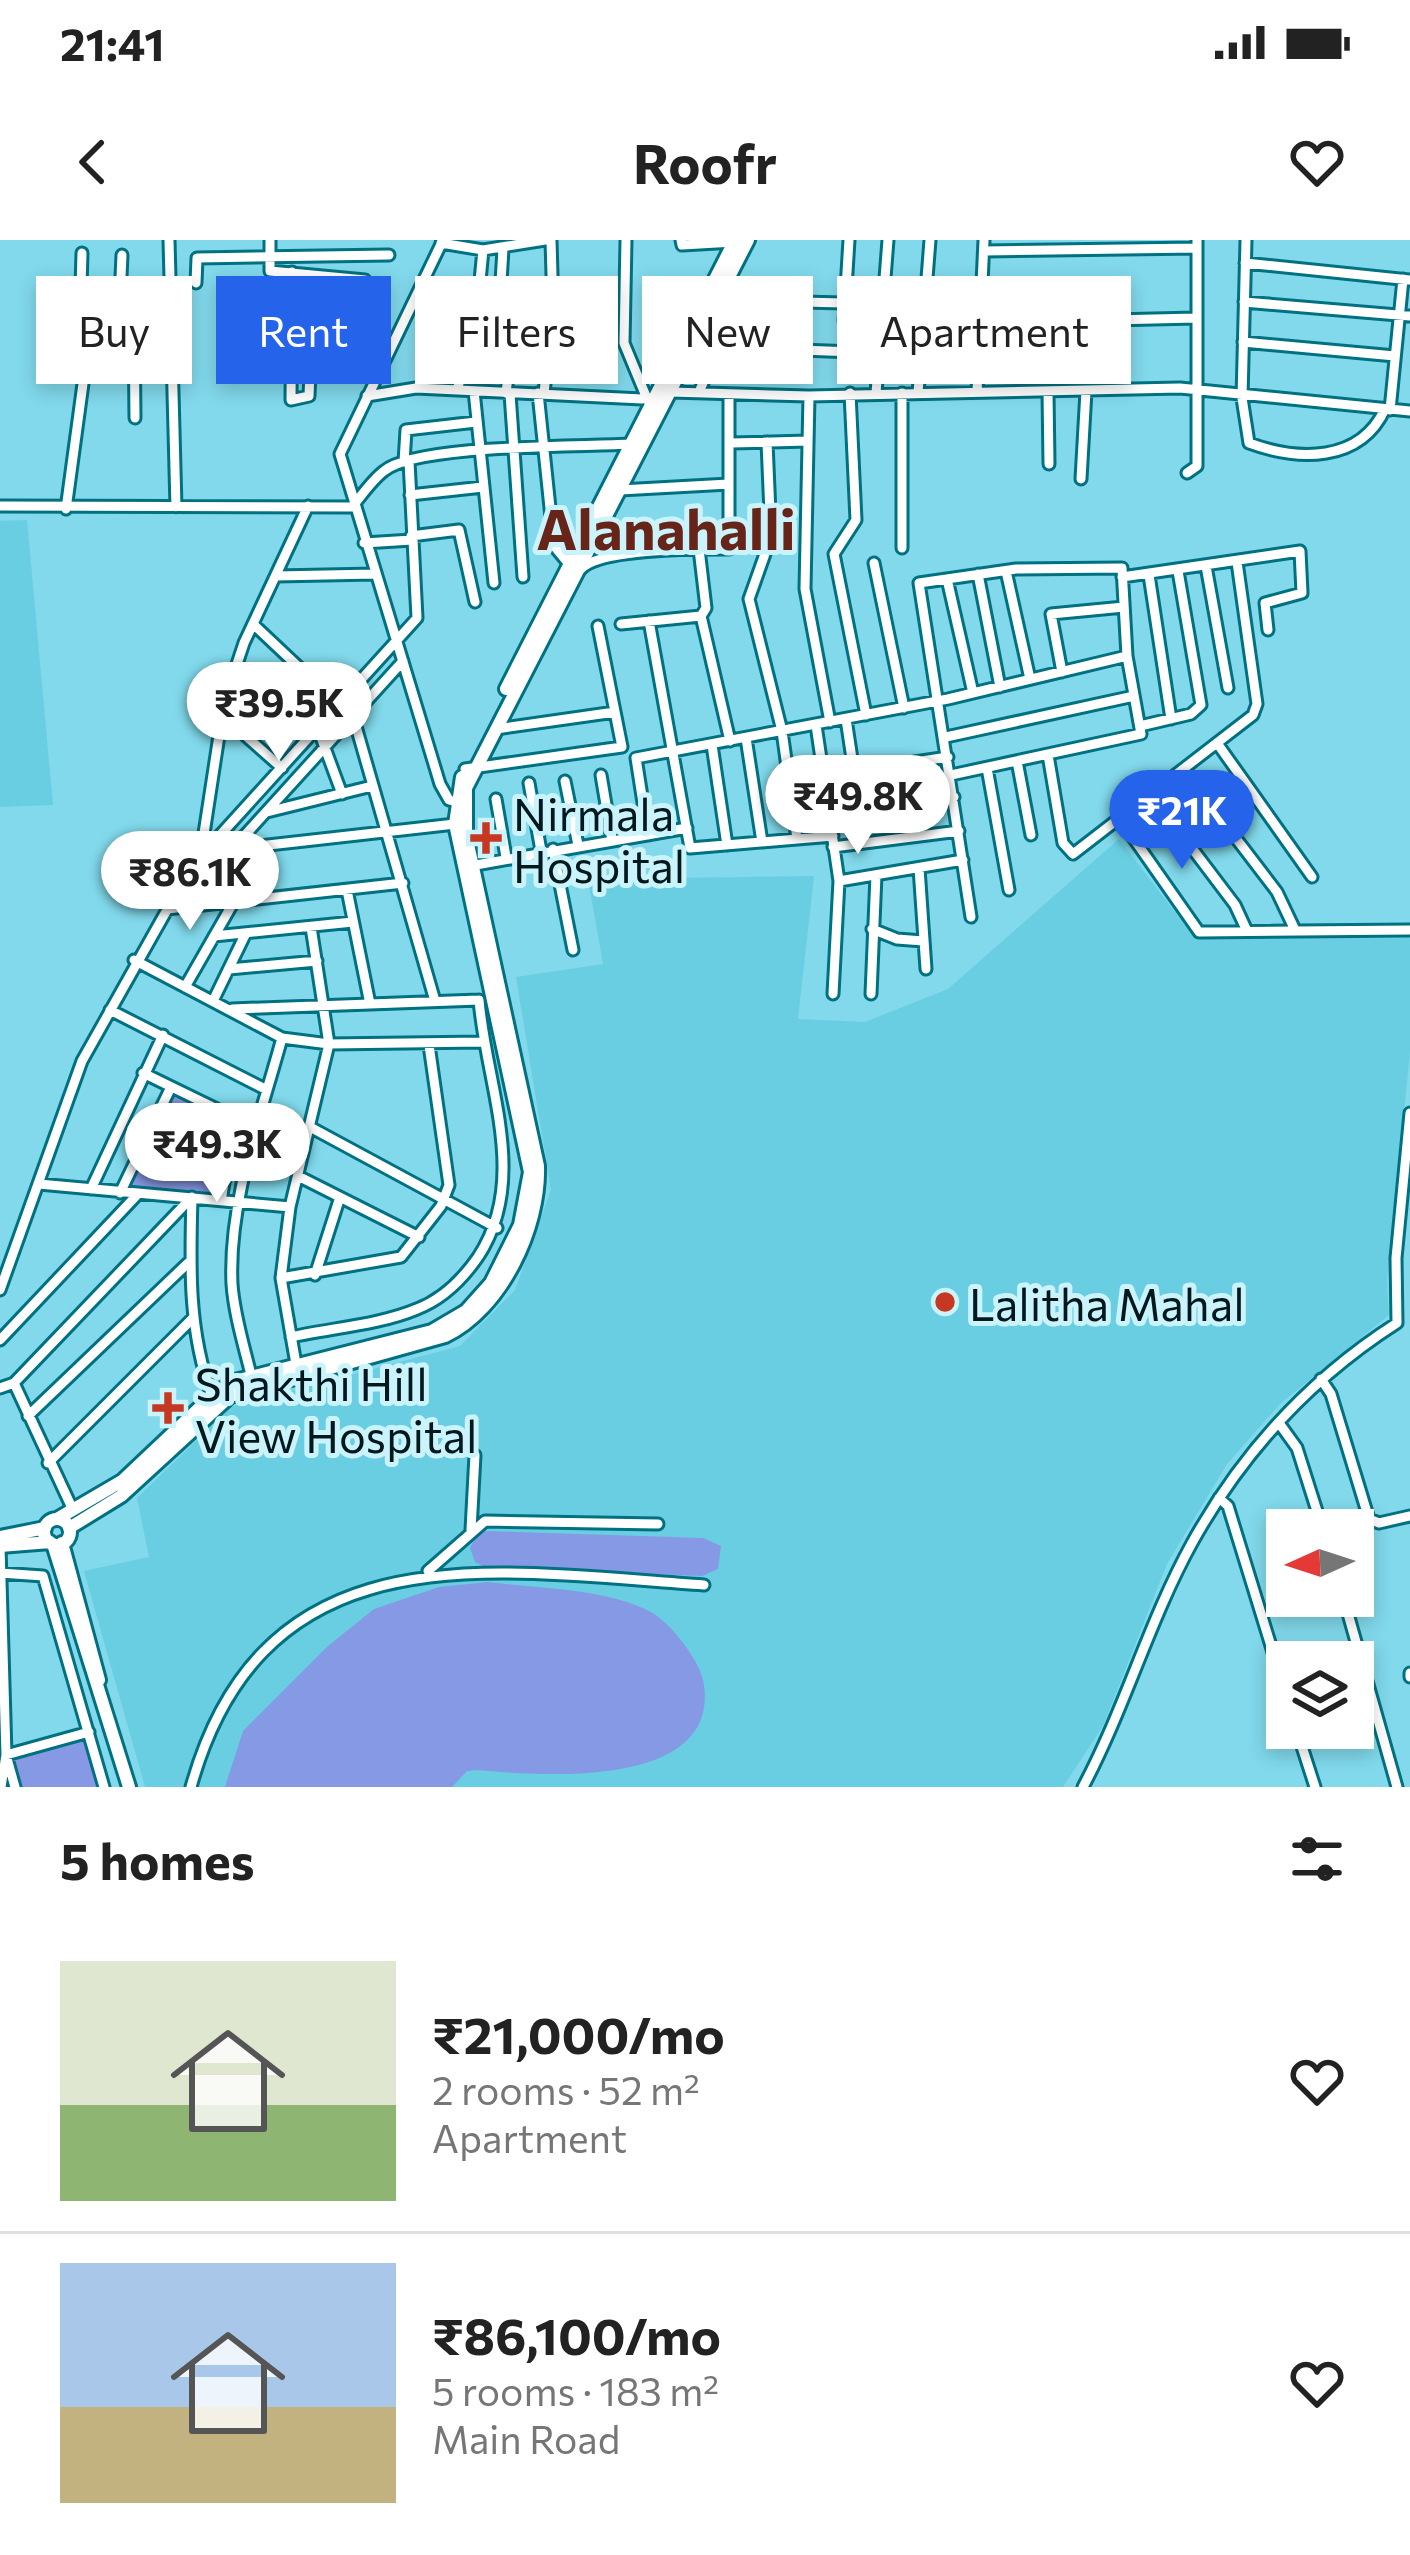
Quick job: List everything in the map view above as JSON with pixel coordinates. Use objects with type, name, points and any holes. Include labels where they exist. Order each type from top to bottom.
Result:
[{"type":"main road","points":[[730,276],[748,240]]},
{"type":"main road","points":[[469,770],[494,729],[573,566],[646,401],[735,241]]},
{"type":"main road","points":[[0,1542],[51,1523],[122,1481],[223,1400],[257,1385],[453,1333],[485,1306],[529,1228],[539,1186],[534,1137],[469,866],[454,824],[469,770],[573,566],[620,490],[674,384]]},
{"type":"main road","points":[[0,1542],[55,1543],[69,1528],[121,1496],[212,1396],[251,1376],[432,1331],[466,1312],[490,1282],[520,1225],[530,1185],[527,1147],[459,804]]},
{"type":"main road","points":[[66,1569],[71,1540],[88,1516]]},
{"type":"main road","points":[[51,1523],[69,1528]]},
{"type":"main road","points":[[51,1523],[129,1787]]},
{"type":"main road","points":[[25,1544],[66,1569]]},
{"type":"street","points":[[169,240],[169,276]]},
{"type":"street","points":[[270,240],[270,271],[328,276]]},
{"type":"street","points":[[361,240],[361,253]]},
{"type":"street","points":[[459,804],[440,784],[352,507],[340,454],[442,241],[483,250],[548,240],[553,310],[541,393],[543,448],[554,545],[573,566],[626,554],[729,549],[730,394]]},
{"type":"street","points":[[367,396],[416,388],[646,401],[624,343],[626,240]]},
{"type":"street","points":[[682,240],[682,245],[705,247],[735,241]]},
{"type":"street","points":[[847,276],[849,240]]},
{"type":"street","points":[[885,276],[888,240]]},
{"type":"street","points":[[926,276],[929,240]]},
{"type":"street","points":[[1246,240],[1242,398],[1249,443],[1300,454],[1346,450],[1388,410],[1397,314],[1406,279],[1246,263]]},
{"type":"street","points":[[982,276],[984,246],[1197,244],[1197,466],[1187,473]]},
{"type":"street","points":[[503,249],[498,331],[513,336],[510,447],[523,577]]},
{"type":"street","points":[[457,390],[475,332],[483,250]]},
{"type":"street","points":[[81,276],[82,253]]},
{"type":"street","points":[[121,276],[122,255]]},
{"type":"street","points":[[196,283],[197,258],[389,255]]},
{"type":"street","points":[[292,272],[292,276]]},
{"type":"street","points":[[1244,302],[1410,316]]},
{"type":"street","points":[[1131,320],[1196,318]]},
{"type":"street","points":[[1243,342],[1395,356]]},
{"type":"street","points":[[66,508],[83,384]]},
{"type":"street","points":[[135,384],[135,418]]},
{"type":"street","points":[[172,384],[176,507]]},
{"type":"street","points":[[291,384],[291,400],[309,396],[309,384]]},
{"type":"street","points":[[699,392],[703,384]]},
{"type":"street","points":[[876,393],[877,384]]},
{"type":"street","points":[[918,393],[919,384]]},
{"type":"street","points":[[977,384],[977,392]]},
{"type":"street","points":[[670,392],[809,396],[1194,390],[1410,411]]},
{"type":"street","points":[[475,391],[494,583]]},
{"type":"street","points":[[1081,479],[1085,391]]},
{"type":"street","points":[[1048,392],[1049,464]]},
{"type":"street","points":[[850,393],[856,520],[834,554],[866,715]]},
{"type":"street","points":[[902,393],[902,548]]},
{"type":"street","points":[[809,396],[805,589],[830,722]]},
{"type":"street","points":[[0,1290],[82,1061],[134,960],[170,905],[173,886],[417,618],[406,430],[476,422]]},
{"type":"street","points":[[730,443],[808,441]]},
{"type":"street","points":[[767,442],[771,537],[749,599],[782,731],[797,839]]},
{"type":"street","points":[[0,506],[352,507],[386,469],[406,462],[510,447],[629,444]]},
{"type":"street","points":[[620,490],[728,484]]},
{"type":"street","points":[[410,495],[483,487]]},
{"type":"street","points":[[201,853],[222,715],[253,624],[308,506]]},
{"type":"street","points":[[364,543],[459,530],[475,602]]},
{"type":"street","points":[[489,536],[519,531]]},
{"type":"street","points":[[699,549],[706,608],[701,616],[730,741]]},
{"type":"street","points":[[1122,578],[1300,551],[1302,593],[1265,603],[1268,630]]},
{"type":"street","points":[[1048,754],[1069,852],[1078,851],[1253,715],[1257,704],[1237,562]]},
{"type":"street","points":[[874,563],[904,708]]},
{"type":"street","points":[[1206,566],[1228,688]]},
{"type":"street","points":[[951,775],[1142,734],[1127,656],[1121,568],[1006,571],[919,583],[971,917]]},
{"type":"street","points":[[1006,571],[1030,680]]},
{"type":"street","points":[[1140,726],[1201,705],[1178,571]]},
{"type":"street","points":[[276,575],[375,574]]},
{"type":"street","points":[[978,574],[1000,687]]},
{"type":"street","points":[[1149,575],[1171,719]]},
{"type":"street","points":[[947,579],[973,693]]},
{"type":"street","points":[[1062,672],[1051,614],[1124,608]]},
{"type":"street","points":[[621,624],[701,616]]},
{"type":"street","points":[[649,621],[690,848],[797,839],[858,844],[959,831]]},
{"type":"street","points":[[253,624],[339,705]]},
{"type":"street","points":[[598,626],[622,747],[636,758],[648,835]]},
{"type":"street","points":[[1192,655],[1221,648]]},
{"type":"street","points":[[636,758],[904,708],[1127,656]]},
{"type":"street","points":[[170,905],[188,899],[403,661]]},
{"type":"street","points":[[946,737],[1134,696]]},
{"type":"street","points":[[494,729],[615,712]]},
{"type":"street","points":[[222,715],[282,768]]},
{"type":"street","points":[[353,716],[435,1001]]},
{"type":"street","points":[[846,719],[860,812],[858,844]]},
{"type":"street","points":[[816,724],[839,881],[833,994]]},
{"type":"street","points":[[317,729],[342,794]]},
{"type":"street","points":[[746,738],[762,842]]},
{"type":"street","points":[[1217,743],[1312,877]]},
{"type":"street","points":[[712,745],[727,845]]},
{"type":"street","points":[[469,770],[622,747]]},
{"type":"street","points":[[855,771],[948,757]]},
{"type":"street","points":[[1017,761],[1031,835]]},
{"type":"street","points":[[986,768],[1009,890]]},
{"type":"street","points":[[1183,769],[1276,892],[1295,930]]},
{"type":"street","points":[[601,776],[612,840]]},
{"type":"street","points":[[566,782],[578,845]]},
{"type":"street","points":[[529,783],[573,950]]},
{"type":"street","points":[[265,813],[372,786]]},
{"type":"street","points":[[1151,794],[1235,905],[1247,931]]},
{"type":"street","points":[[860,812],[954,797]]},
{"type":"street","points":[[496,799],[506,857]]},
{"type":"street","points":[[1120,819],[1199,932],[1410,930]]},
{"type":"street","points":[[232,849],[454,824]]},
{"type":"street","points":[[469,866],[687,829]]},
{"type":"street","points":[[839,881],[963,860]]},
{"type":"street","points":[[919,868],[926,969]]},
{"type":"street","points":[[871,994],[876,875]]},
{"type":"street","points":[[170,905],[232,905],[404,883]]},
{"type":"street","points":[[346,890],[370,1004]]},
{"type":"street","points":[[185,987],[232,905]]},
{"type":"street","points":[[214,936],[353,922]]},
{"type":"street","points":[[296,1364],[281,1278],[290,1207],[329,1044],[311,927]]},
{"type":"street","points":[[872,929],[897,939],[923,940]]},
{"type":"street","points":[[213,1001],[246,933]]},
{"type":"street","points":[[134,960],[281,1038],[329,1044],[482,1042]]},
{"type":"street","points":[[229,969],[317,961]]},
{"type":"street","points":[[227,1009],[496,998]]},
{"type":"street","points":[[291,1336],[417,1310],[460,1283],[497,1228],[504,1192],[500,1115],[482,1042],[478,1000]]},
{"type":"street","points":[[110,1010],[267,1090]]},
{"type":"street","points":[[92,1189],[163,1035]]},
{"type":"street","points":[[251,1376],[232,1285],[240,1204],[281,1038]]},
{"type":"street","points":[[281,1278],[401,1257],[444,1198],[449,1185],[429,1045]]},
{"type":"street","points":[[143,1073],[258,1129]]},
{"type":"street","points":[[120,1193],[171,1087]]},
{"type":"street","points":[[1083,1787],[1117,1724],[1177,1575],[1238,1469],[1321,1379],[1397,1322],[1396,1258],[1410,1113]]},
{"type":"street","points":[[221,1201],[235,1117]]},
{"type":"street","points":[[310,1127],[497,1228]]},
{"type":"street","points":[[298,1176],[418,1237]]},
{"type":"street","points":[[39,1184],[290,1207]]},
{"type":"street","points":[[0,1340],[137,1195]]},
{"type":"street","points":[[192,1197],[188,1263],[200,1362],[212,1396]]},
{"type":"street","points":[[0,1388],[14,1382],[192,1197]]},
{"type":"street","points":[[315,1275],[339,1200]]},
{"type":"street","points":[[1396,1258],[1410,1256]]},
{"type":"street","points":[[28,1416],[188,1263]]},
{"type":"street","points":[[48,1463],[194,1317]]},
{"type":"street","points":[[1321,1379],[1331,1394],[1370,1519],[1379,1522],[1410,1516]]},
{"type":"street","points":[[14,1382],[74,1510]]},
{"type":"street","points":[[1279,1424],[1297,1448],[1316,1509]]},
{"type":"street","points":[[471,1530],[475,1455]]},
{"type":"street","points":[[1220,1498],[1228,1506],[1269,1641]]},
{"type":"street","points":[[418,1576],[444,1561],[471,1530],[496,1520],[658,1524]]},
{"type":"street","points":[[0,1542],[6,1755],[15,1787]]},
{"type":"street","points":[[191,1787],[230,1688],[268,1646],[351,1596],[418,1576],[476,1570],[704,1585]]},
{"type":"street","points":[[0,1573],[43,1576],[104,1787]]},
{"type":"street","points":[[1349,1617],[1397,1787]]},
{"type":"street","points":[[6,1755],[89,1732]]},
{"type":"street","points":[[1303,1749],[1315,1787]]},
{"type":"street","points":[[0,1783],[6,1755]]},
{"type":"shaded area","points":[[27,520],[53,805],[0,807],[0,521]]},
{"type":"shaded area","name":"Lalitha Mahal","points":[[1119,839],[1195,938],[1410,938],[1410,1052],[1387,1280],[1389,1315],[1280,1404],[1227,1464],[1167,1564],[1103,1726],[1063,1787],[145,1787],[84,1571],[149,1557],[137,1498],[231,1407],[460,1346],[515,1290],[551,1190],[516,977],[603,964],[588,879],[814,876],[798,1019],[865,1022],[948,989]]},
{"type":"shaded area","points":[[173,1094],[228,1118],[213,1195],[128,1188]]},
{"type":"shaded area","points":[[486,1531],[703,1538],[721,1546],[718,1569],[702,1576],[485,1567],[475,1562],[470,1548],[476,1536]]},
{"type":"shaded area","points":[[488,1582],[593,1594],[633,1604],[659,1617],[692,1655],[704,1685],[701,1718],[685,1742],[658,1759],[624,1768],[546,1774],[467,1771],[452,1787],[225,1787],[243,1731],[328,1646],[374,1609],[439,1587]]},
{"type":"shaded area","points":[[89,1732],[104,1787],[15,1787],[6,1755]]},
{"type":"place","name":"Nirmala Hospital","points":[[486,838]]},
{"type":"place","name":"Lalitha Mahal","points":[[945,1302]]},
{"type":"place","name":"Shakthi Hill View Hospital","points":[[168,1408]]},
{"type":"district","name":"Alanahalli","points":[[666,527]]}]
